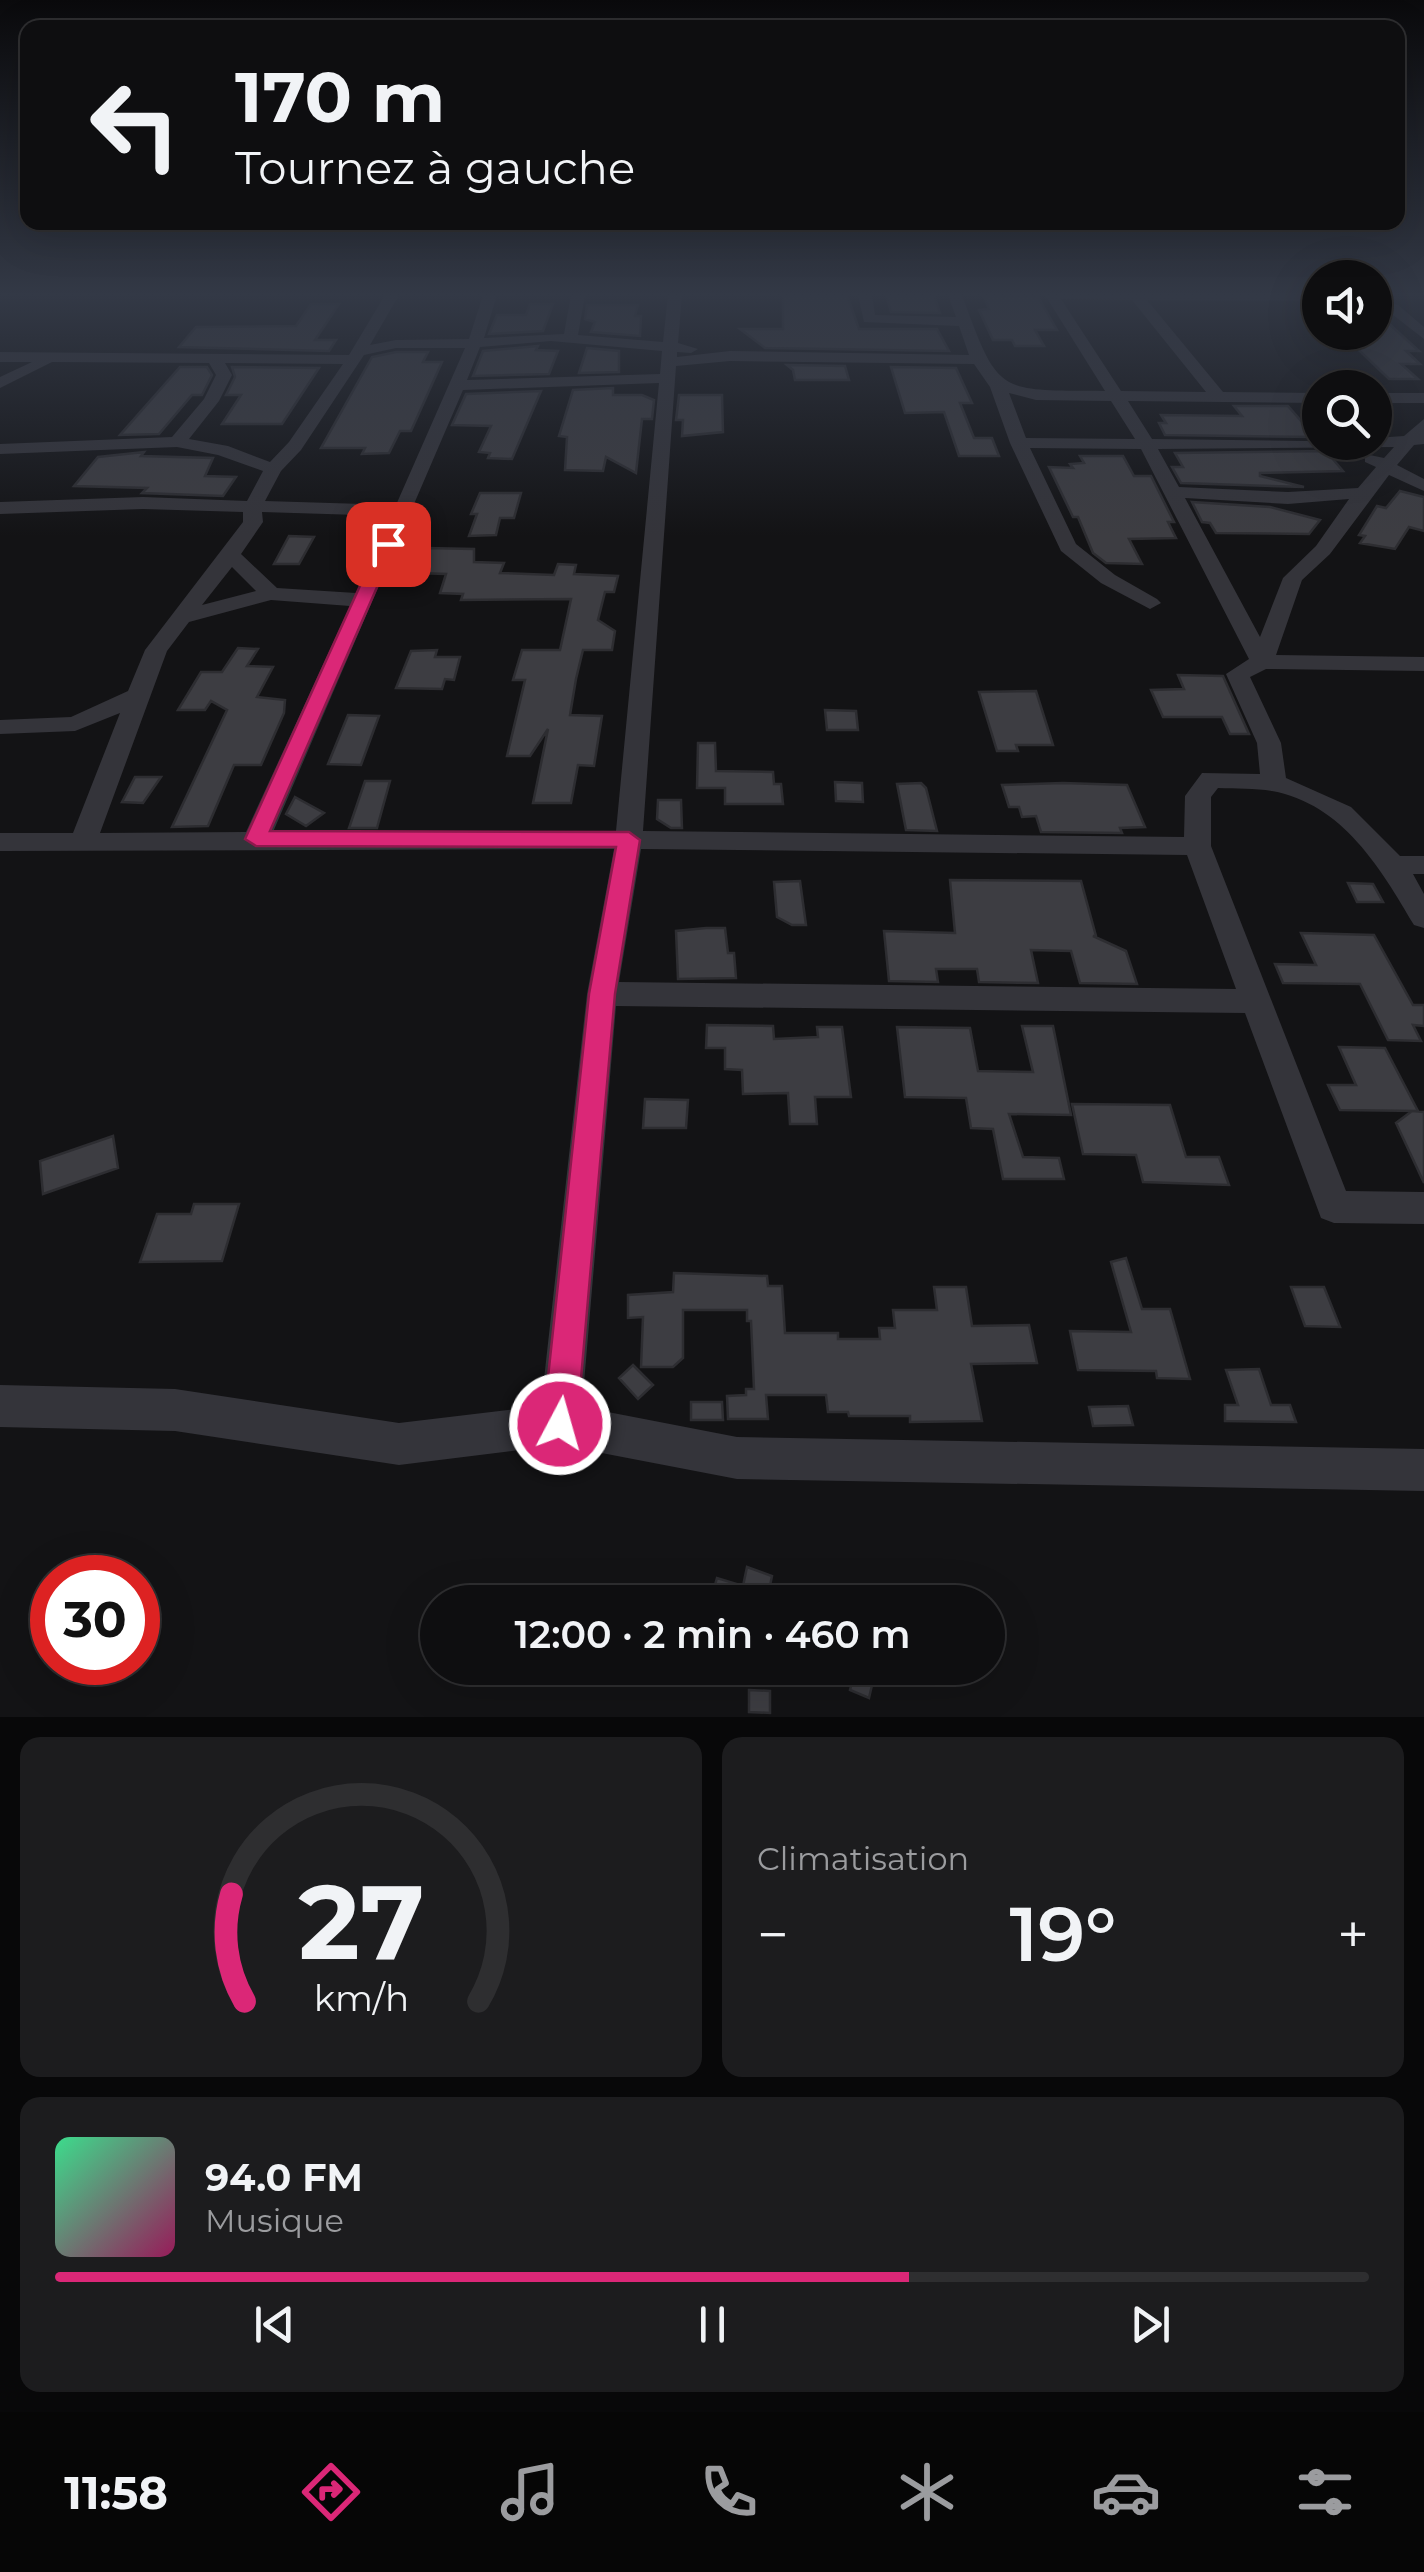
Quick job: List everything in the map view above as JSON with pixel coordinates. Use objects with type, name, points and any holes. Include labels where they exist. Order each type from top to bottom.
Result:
[{"type":"street","points":[[177,442],[211,400],[224,375]]},
{"type":"street","points":[[82,841],[154,654],[253,522],[252,508],[272,468],[295,446],[343,375]]},
{"type":"street","points":[[256,839],[461,375]]},
{"type":"street","points":[[456,385],[552,375]]},
{"type":"street","points":[[560,1424],[602,994],[629,840],[668,375]]},
{"type":"street","points":[[990,375],[998,386],[1019,442],[1068,547],[1094,569],[1150,603]]},
{"type":"street","points":[[1103,375],[1147,444],[1262,662]]},
{"type":"street","points":[[1201,375],[1220,399]]},
{"type":"street","points":[[998,386],[1036,395],[1302,398]]},
{"type":"street","points":[[1392,398],[1424,398]]},
{"type":"street","points":[[1392,438],[1419,434]]},
{"type":"street","points":[[1262,662],[1293,578],[1323,550],[1385,466],[1419,434]]},
{"type":"street","points":[[0,449],[177,442],[222,450],[272,468]]},
{"type":"street","points":[[1019,442],[1302,445]]},
{"type":"street","points":[[1374,460],[1424,486]]},
{"type":"street","points":[[1172,492],[1288,498],[1365,490],[1389,483],[1424,486]]},
{"type":"street","points":[[0,508],[101,502],[403,510]]},
{"type":"street","points":[[230,554],[271,594]]},
{"type":"street","points":[[178,618],[271,594],[361,600]]},
{"type":"street","points":[[1274,783],[1269,743],[1237,674],[1262,662],[1424,664]]},
{"type":"street","points":[[0,727],[75,724],[140,695]]},
{"type":"street","points":[[1424,918],[1393,865],[1343,811],[1318,796],[1274,783],[1212,779],[1198,796],[1196,846],[1334,1207],[1424,1208]]},
{"type":"street","points":[[0,842],[629,840],[1196,846]]},
{"type":"street","points":[[1393,865],[1424,865]]},
{"type":"street","points":[[602,994],[1258,1001]]},
{"type":"street","points":[[0,1406],[175,1410],[399,1444],[560,1424],[736,1458],[1424,1470]]},
{"type":"building","points":[[173,375],[212,375],[202,395],[192,395],[159,434],[120,435]]},
{"type":"building","points":[[314,375],[282,424],[222,424],[241,395],[226,395],[235,377]]},
{"type":"building","points":[[362,375],[436,375],[411,431],[400,431],[389,453],[362,454],[365,448],[321,448]]},
{"type":"building","points":[[794,375],[848,375],[849,380],[795,380]]},
{"type":"building","points":[[893,375],[959,375],[972,403],[960,403],[974,438],[992,438],[999,456],[959,456],[944,412],[905,413]]},
{"type":"building","points":[[1392,375],[1414,375],[1418,379],[1392,379]]},
{"type":"building","points":[[613,388],[613,395],[642,395],[654,400],[652,419],[642,419],[636,473],[606,457],[603,471],[565,470],[567,437],[559,436],[573,390]]},
{"type":"building","points":[[541,391],[512,459],[488,458],[490,453],[479,452],[491,426],[452,425],[466,394]]},
{"type":"building","points":[[679,395],[722,395],[723,432],[682,436],[683,420],[676,420]]},
{"type":"building","points":[[1234,406],[1288,406],[1302,422],[1302,437],[1165,435],[1159,423],[1166,423],[1161,415],[1242,416]]},
{"type":"building","points":[[1302,451],[1302,460],[1334,460],[1343,471],[1260,473],[1304,487],[1181,483],[1172,467],[1183,467],[1175,453]]},
{"type":"building","points":[[144,452],[141,456],[213,458],[205,476],[236,477],[223,496],[74,486],[98,457]]},
{"type":"building","points":[[1080,456],[1123,456],[1134,476],[1151,476],[1174,522],[1168,522],[1176,538],[1129,539],[1142,564],[1106,563],[1093,553],[1078,517],[1073,517],[1049,467],[1073,468],[1070,464],[1084,463]]},
{"type":"building","points":[[1400,491],[1424,497],[1424,531],[1409,527],[1395,549],[1360,543],[1365,536],[1359,535],[1377,506],[1386,508]]},
{"type":"building","points":[[480,493],[521,493],[514,518],[500,518],[496,535],[469,536],[477,514],[471,514]]},
{"type":"building","points":[[1192,502],[1270,507],[1320,520],[1309,534],[1216,533],[1210,523],[1202,522]]},
{"type":"building","points":[[289,536],[314,537],[299,564],[274,564]]},
{"type":"building","points":[[426,548],[474,549],[474,562],[504,563],[500,573],[554,575],[558,564],[576,565],[574,574],[618,576],[614,592],[605,592],[598,620],[615,631],[612,650],[583,650],[576,679],[570,715],[602,716],[594,766],[578,765],[571,803],[533,803],[548,729],[530,756],[507,756],[525,680],[513,680],[522,650],[560,650],[571,599],[461,600],[463,594],[440,593],[446,574],[416,573]]},
{"type":"building","points":[[238,648],[258,649],[247,666],[273,667],[257,697],[285,700],[284,713],[261,765],[234,765],[208,826],[172,827],[227,710],[211,701],[205,710],[178,710],[201,672],[222,672]]},
{"type":"building","points":[[437,650],[435,657],[460,657],[454,680],[445,679],[442,689],[396,688],[411,651]]},
{"type":"building","points":[[1178,675],[1223,676],[1249,734],[1230,734],[1222,717],[1163,717],[1151,690],[1184,689]]},
{"type":"building","points":[[1036,691],[1053,745],[1016,745],[1018,751],[997,751],[979,692]]},
{"type":"building","points":[[825,710],[856,711],[858,730],[827,730]]},
{"type":"building","points":[[348,715],[379,716],[361,765],[328,764]]},
{"type":"building","points":[[698,743],[715,743],[716,771],[773,772],[774,784],[781,784],[783,804],[725,804],[725,788],[697,788]]},
{"type":"building","points":[[135,777],[161,777],[143,803],[122,802]]},
{"type":"building","points":[[365,781],[390,781],[377,828],[349,828]]},
{"type":"building","points":[[835,782],[862,783],[863,802],[836,801]]},
{"type":"building","points":[[921,783],[926,788],[937,831],[906,830],[897,784]]},
{"type":"building","points":[[1002,785],[1127,785],[1145,827],[1120,828],[1122,833],[1041,832],[1036,816],[1022,817],[1019,807],[1009,807]]},
{"type":"building","points":[[295,797],[324,813],[306,826],[286,814]]},
{"type":"building","points":[[658,800],[681,800],[682,828],[671,828],[657,819]]},
{"type":"building","points":[[950,880],[1081,881],[1093,936],[1126,951],[1137,984],[1080,983],[1071,951],[1031,950],[1038,983],[979,982],[977,969],[936,969],[938,982],[889,981],[884,931],[955,933]]},
{"type":"building","points":[[800,881],[806,925],[792,925],[777,917],[774,882]]},
{"type":"building","points":[[1348,883],[1373,884],[1383,902],[1357,902]]},
{"type":"building","points":[[725,928],[728,953],[734,953],[736,978],[678,979],[676,931]]},
{"type":"building","points":[[1301,933],[1374,935],[1413,1005],[1424,1005],[1424,1026],[1413,1025],[1421,1041],[1388,1040],[1360,984],[1283,983],[1275,964],[1316,965]]},
{"type":"building","points":[[707,1025],[773,1026],[774,1039],[818,1037],[817,1027],[842,1027],[851,1097],[815,1097],[817,1124],[790,1124],[788,1093],[743,1094],[742,1070],[725,1069],[725,1048],[706,1048]]},
{"type":"building","points":[[1022,1026],[1053,1026],[1071,1115],[1009,1114],[1023,1157],[1059,1158],[1064,1179],[1003,1179],[993,1129],[971,1128],[966,1098],[905,1097],[897,1027],[970,1028],[978,1071],[1033,1072]]},
{"type":"building","points":[[1339,1047],[1385,1048],[1418,1111],[1340,1110],[1328,1085],[1356,1085]]},
{"type":"building","points":[[645,1099],[688,1100],[686,1128],[643,1128]]},
{"type":"building","points":[[1072,1104],[1170,1105],[1186,1157],[1219,1157],[1229,1185],[1143,1182],[1136,1155],[1083,1154]]},
{"type":"building","points":[[1412,1111],[1424,1112],[1424,1183],[1396,1123]]},
{"type":"building","points":[[113,1136],[118,1168],[43,1194],[40,1161]]},
{"type":"building","points":[[194,1204],[239,1204],[222,1261],[140,1262],[157,1214],[191,1214]]},
{"type":"building","points":[[1126,1258],[1142,1309],[1170,1309],[1190,1379],[1157,1378],[1156,1371],[1078,1370],[1070,1331],[1131,1332],[1111,1262]]},
{"type":"building","points":[[674,1273],[767,1276],[768,1286],[782,1286],[785,1333],[838,1333],[838,1339],[880,1339],[879,1328],[895,1328],[893,1310],[937,1310],[934,1287],[966,1287],[972,1326],[1029,1325],[1037,1363],[971,1364],[982,1421],[910,1422],[910,1416],[849,1416],[848,1412],[828,1412],[826,1395],[766,1395],[768,1419],[728,1419],[727,1396],[746,1395],[746,1389],[754,1389],[751,1321],[747,1321],[747,1310],[683,1310],[683,1358],[673,1367],[641,1367],[643,1317],[628,1318],[628,1295],[673,1292]]},
{"type":"building","points":[[1291,1287],[1324,1287],[1340,1327],[1305,1326]]},
{"type":"building","points":[[633,1365],[653,1385],[638,1399],[619,1378]]},
{"type":"building","points":[[1259,1369],[1271,1405],[1290,1405],[1296,1422],[1225,1421],[1225,1405],[1238,1405],[1226,1370]]},
{"type":"building","points":[[691,1402],[722,1402],[723,1420],[691,1420]]},
{"type":"building","points":[[1128,1406],[1133,1425],[1093,1426],[1089,1407]]},
{"type":"building","points":[[747,1567],[772,1576],[770,1585],[743,1585]]},
{"type":"building","points":[[717,1578],[740,1585],[715,1585]]},
{"type":"building","points":[[851,1685],[872,1685],[869,1698],[850,1690]]},
{"type":"building","points":[[749,1690],[770,1691],[770,1713],[749,1712]]},
{"type":"route","points":[[388,544],[256,839],[629,840],[602,994],[560,1424]]}]
